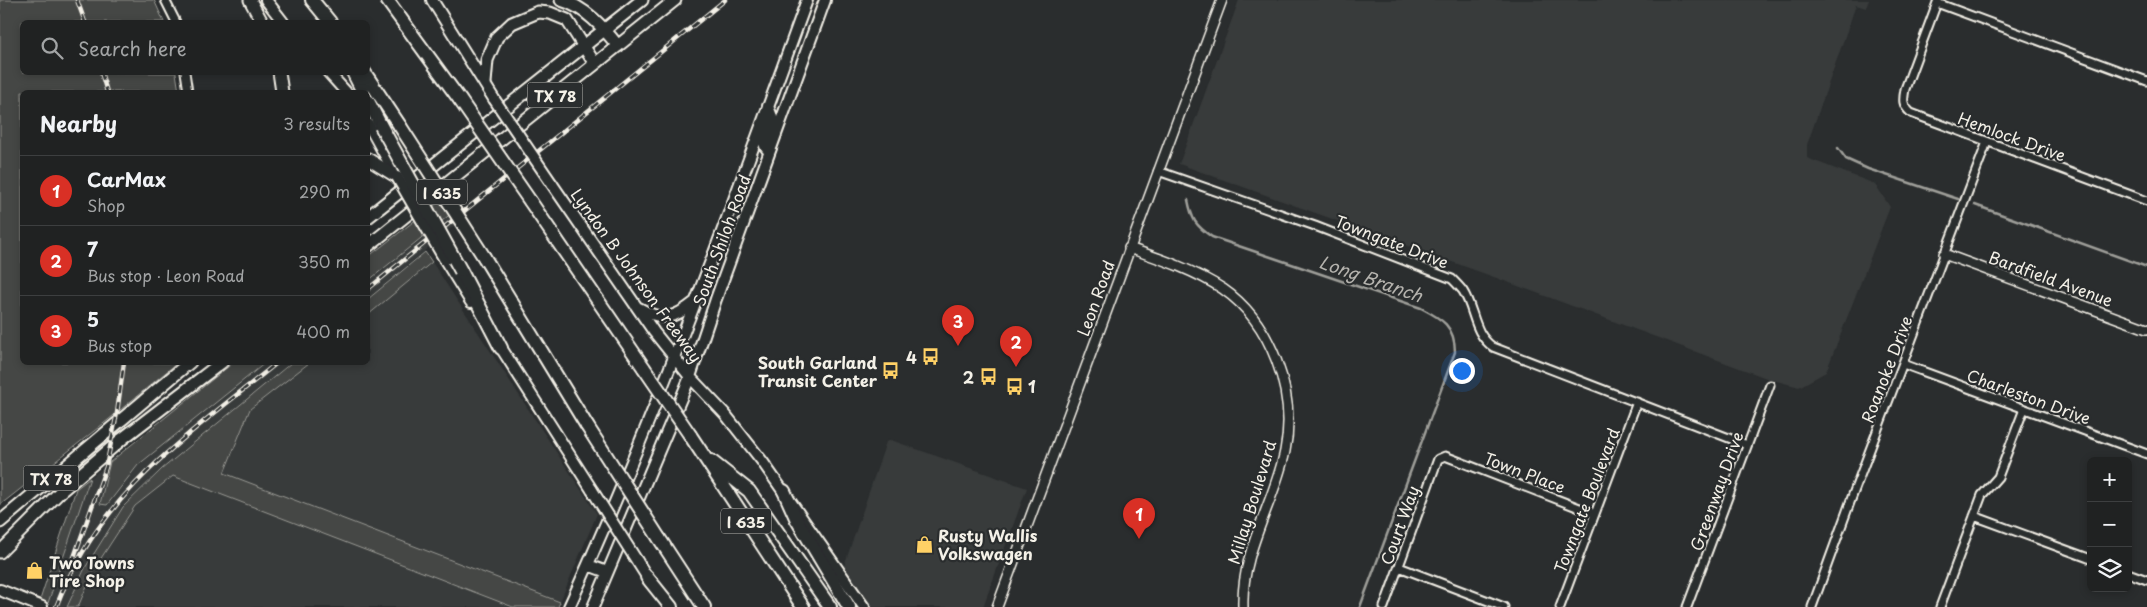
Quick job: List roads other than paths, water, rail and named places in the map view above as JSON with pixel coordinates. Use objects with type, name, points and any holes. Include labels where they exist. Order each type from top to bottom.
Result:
[{"type":"highway","name":"I 635","points":[[387,0],[460,100],[690,435],[803,607]]},
{"type":"highway","points":[[315,4],[327,20]]},
{"type":"highway","points":[[354,75],[362,90]]},
{"type":"highway","name":"I 635","points":[[366,75],[484,257],[587,426],[704,607]]},
{"type":"highway","points":[[370,104],[501,348]]},
{"type":"highway","points":[[702,454],[749,491],[830,607]]},
{"type":"highway","points":[[784,491],[797,520],[849,607]]},
{"type":"highway","points":[[647,577],[671,607]]},
{"type":"main road","points":[[250,0],[261,20]]},
{"type":"main road","points":[[266,0],[281,20]]},
{"type":"main road","name":"Lyndon B Johnson Freeway","points":[[432,0],[494,99],[637,306],[674,357],[725,414],[784,491],[864,607]]},
{"type":"main road","points":[[561,0],[587,13],[618,46]]},
{"type":"main road","name":"TX 78","points":[[370,215],[642,0]]},
{"type":"main road","name":"TX 78","points":[[370,244],[676,0]]},
{"type":"main road","name":"South Shiloh Road","points":[[569,607],[588,566],[716,251],[807,0]]},
{"type":"main road","name":"South Shiloh Road","points":[[593,607],[690,377],[731,256],[825,0]]},
{"type":"main road","points":[[485,84],[487,60],[493,44],[501,31],[521,18],[538,12],[556,14],[567,20],[595,64]]},
{"type":"main road","points":[[564,62],[576,36]]},
{"type":"main road","points":[[279,75],[282,90]]},
{"type":"main road","points":[[331,75],[344,90]]},
{"type":"main road","points":[[768,106],[772,118],[764,139],[764,145],[769,151]]},
{"type":"main road","points":[[370,128],[445,260],[666,607]]},
{"type":"main road","points":[[370,160],[397,177]]},
{"type":"main road","points":[[716,251],[731,256]]},
{"type":"main road","points":[[637,306],[651,314],[671,317],[681,314],[696,301]]},
{"type":"main road","name":"TX 78","points":[[0,522],[186,365]]},
{"type":"main road","name":"TX 78","points":[[0,552],[61,491],[122,439],[218,365]]},
{"type":"main road","points":[[0,515],[46,482]]},
{"type":"main road","points":[[588,566],[607,572]]},
{"type":"main road","points":[[0,590],[42,607]]},
{"type":"street","points":[[165,0],[175,20]]},
{"type":"street","name":"Leon Road","points":[[997,607],[1222,0]]},
{"type":"street","points":[[1937,2],[2147,81]]},
{"type":"street","name":"Hemlock Drive","points":[[1937,2],[1903,101],[1904,106],[1911,113],[2147,201]]},
{"type":"street","points":[[185,75],[188,90]]},
{"type":"street","name":"Roanoke Drive","points":[[1812,607],[1987,142]]},
{"type":"street","name":"Towngate Drive","points":[[1158,171],[1316,226],[1452,279],[1463,291],[1476,328],[1485,342],[1493,347],[1747,445]]},
{"type":"street","name":"Millay Boulevard","points":[[1129,248],[1191,271],[1224,290],[1242,305],[1256,323],[1267,340],[1278,365],[1285,394],[1287,421],[1285,450],[1245,571],[1243,607]]},
{"type":"street","name":"Bardfield Avenue","points":[[1944,254],[2147,329]]},
{"type":"street","name":"Charleston Drive","points":[[1902,364],[2147,454]]},
{"type":"street","name":"Greenway Drive","points":[[1687,607],[1770,385]]},
{"type":"street","name":"Towngate Boulevard","points":[[1560,607],[1637,402]]},
{"type":"street","points":[[1940,607],[1982,495],[1998,477],[2024,409]]},
{"type":"street","name":"Town Place","points":[[1445,456],[1595,514]]},
{"type":"street","name":"Court Way","points":[[1384,607],[1438,459],[1445,456]]},
{"type":"street","points":[[1974,516],[2087,558]]},
{"type":"street","points":[[1398,567],[1504,607]]},
{"type":"street","points":[[2132,574],[2147,580]]},
{"type":"waterway","points":[[1838,148],[1846,159],[1868,169],[1958,199]]},
{"type":"waterway","name":"Long Branch","points":[[1188,200],[1195,222],[1212,237],[1421,308],[1446,324],[1453,336],[1455,352],[1360,607]]},
{"type":"waterway","points":[[1975,205],[2147,267]]},
{"type":"railway","points":[[77,0],[84,20]]},
{"type":"railway","points":[[370,287],[725,0]]},
{"type":"railway","points":[[102,75],[106,90]]},
{"type":"railway","points":[[72,563],[106,467],[117,413],[124,365]]},
{"type":"railway","points":[[56,607],[74,567],[96,531],[121,499],[149,469],[211,415],[274,365]]},
{"type":"place","name":"5","points":[[958,346]]},
{"type":"place","name":"4","points":[[931,357]]},
{"type":"place","name":"7","points":[[1016,367]]},
{"type":"place","name":"South Garland Transit Center","points":[[891,371]]},
{"type":"place","name":"2","points":[[988,377]]},
{"type":"place","name":"1","points":[[1014,386]]},
{"type":"place","name":"CarMax","points":[[1139,539]]},
{"type":"place","name":"Rusty Wallis Volkswagen","points":[[924,544]]},
{"type":"place","name":"Two Towns Tire Shop","points":[[35,571]]}]
